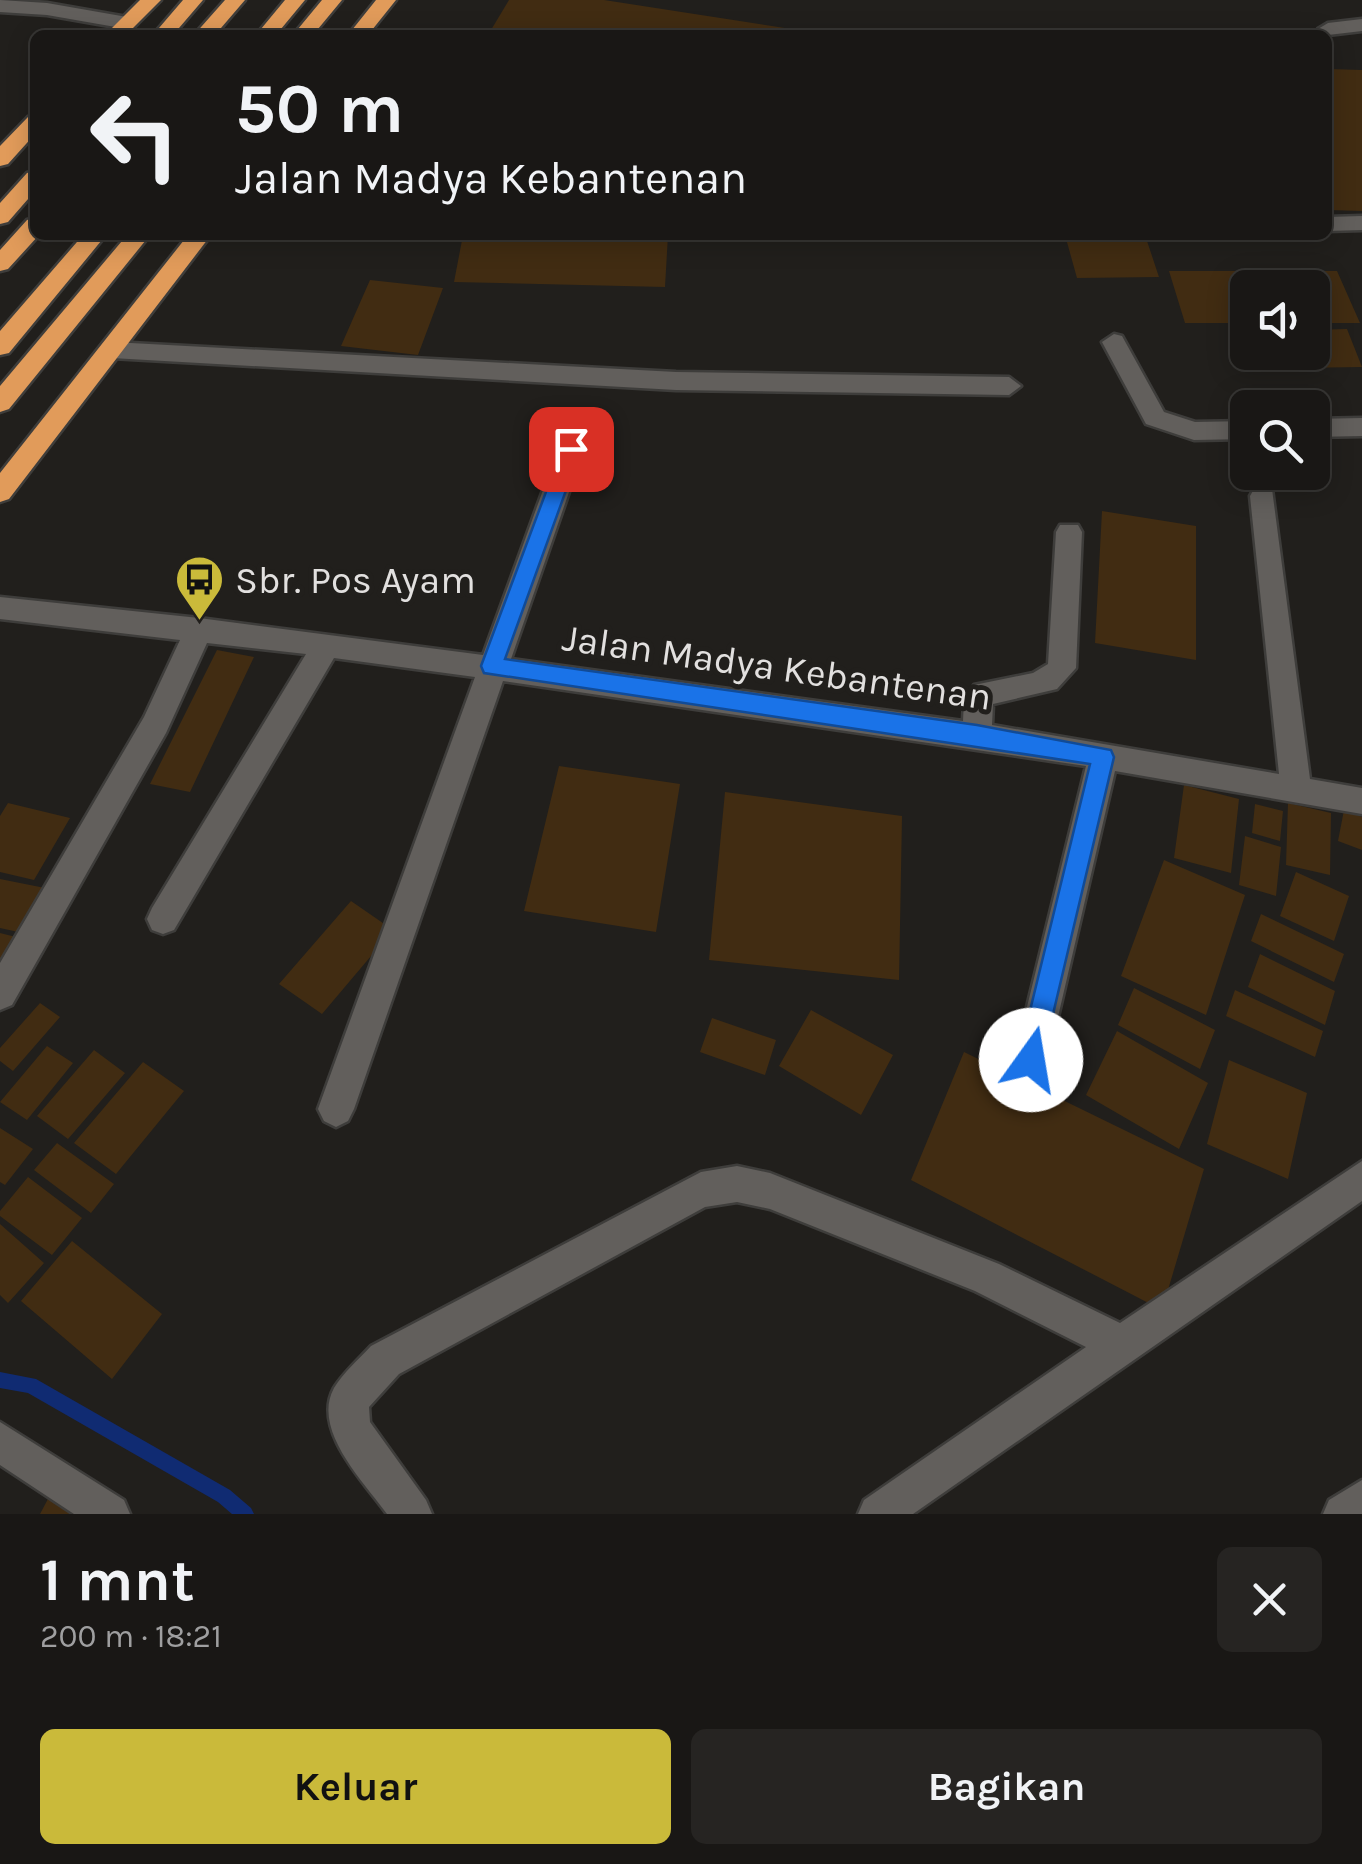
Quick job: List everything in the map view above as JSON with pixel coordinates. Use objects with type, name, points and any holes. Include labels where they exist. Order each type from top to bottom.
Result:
[{"type":"highway","points":[[121,29],[150,0]]},
{"type":"highway","points":[[167,30],[194,0]]},
{"type":"highway","points":[[209,30],[236,0]]},
{"type":"highway","points":[[270,30],[296,0]]},
{"type":"highway","points":[[307,30],[332,0]]},
{"type":"highway","points":[[362,30],[386,0]]},
{"type":"highway","points":[[0,158],[30,126]]},
{"type":"highway","points":[[0,218],[30,184]]},
{"type":"highway","points":[[0,264],[30,231]]},
{"type":"highway","points":[[0,347],[92,240]]},
{"type":"highway","points":[[0,404],[134,240]]},
{"type":"highway","points":[[0,492],[196,240]]},
{"type":"street","points":[[0,6],[47,9],[121,29]]},
{"type":"street","points":[[1328,30],[1362,25]]},
{"type":"street","points":[[1332,224],[1362,224]]},
{"type":"street","points":[[1114,342],[1155,418],[1194,431],[1230,430]]},
{"type":"street","points":[[112,350],[676,381],[1009,386]]},
{"type":"street","points":[[1330,428],[1362,427]]},
{"type":"street","points":[[336,1109],[571,449]]},
{"type":"street","points":[[1263,496],[1296,787]]},
{"type":"street","points":[[977,735],[979,701],[984,694],[1056,677],[1062,668],[1069,532]]},
{"type":"street","name":"Jalan Madya Kebantenan","points":[[0,608],[492,666],[977,735],[1362,801]]},
{"type":"street","points":[[0,994],[156,724],[199,629]]},
{"type":"street","points":[[163,920],[327,644]]},
{"type":"street","points":[[1031,1060],[1103,757]]},
{"type":"street","points":[[878,1514],[1362,1179]]},
{"type":"street","points":[[412,1514],[351,1429],[349,1400],[385,1360],[701,1190],[737,1184],[770,1192],[986,1277],[1125,1346]]},
{"type":"street","points":[[0,1442],[110,1514]]},
{"type":"street","points":[[1343,1514],[1362,1500]]},
{"type":"building","points":[[509,0],[604,0],[798,30],[491,30]]},
{"type":"building","points":[[1332,69],[1362,70],[1362,211],[1332,210]]},
{"type":"building","points":[[462,240],[668,240],[665,287],[454,282]]},
{"type":"building","points":[[1066,240],[1147,240],[1159,277],[1077,278]]},
{"type":"building","points":[[1169,271],[1230,271],[1230,323],[1185,323]]},
{"type":"building","points":[[1330,271],[1337,271],[1360,323],[1330,323]]},
{"type":"building","points":[[370,280],[443,288],[418,355],[341,346]]},
{"type":"building","points":[[1330,329],[1347,329],[1362,367],[1330,368]]},
{"type":"building","points":[[1102,511],[1196,526],[1196,660],[1095,643]]},
{"type":"building","points":[[217,650],[254,657],[190,792],[150,784]]},
{"type":"building","points":[[559,766],[680,784],[656,932],[524,911]]},
{"type":"building","points":[[1184,785],[1239,799],[1231,873],[1174,858]]},
{"type":"building","points":[[725,792],[902,816],[899,980],[709,960]]},
{"type":"building","points":[[8,803],[70,818],[34,880],[0,872],[0,816]]},
{"type":"building","points":[[1288,803],[1331,813],[1330,875],[1286,865]]},
{"type":"building","points":[[1255,804],[1283,811],[1280,841],[1252,833]]},
{"type":"building","points":[[1344,810],[1362,817],[1362,850],[1338,841]]},
{"type":"building","points":[[1245,836],[1281,847],[1276,896],[1239,885]]},
{"type":"building","points":[[1164,860],[1245,895],[1206,1015],[1121,976]]},
{"type":"building","points":[[1296,872],[1349,896],[1334,941],[1280,916]]},
{"type":"building","points":[[0,879],[55,890],[32,935],[0,928]]},
{"type":"building","points":[[351,901],[393,930],[322,1014],[279,984]]},
{"type":"building","points":[[1261,914],[1344,954],[1334,982],[1251,941]]},
{"type":"building","points":[[0,933],[20,938],[0,974]]},
{"type":"building","points":[[1260,954],[1335,991],[1325,1025],[1248,987]]},
{"type":"building","points":[[1134,988],[1215,1030],[1200,1069],[1118,1025]]},
{"type":"building","points":[[1235,990],[1323,1031],[1315,1057],[1226,1016]]},
{"type":"building","points":[[40,1003],[60,1017],[13,1071],[0,1061],[0,1048]]},
{"type":"building","points":[[811,1010],[893,1055],[861,1115],[779,1066]]},
{"type":"building","points":[[712,1018],[776,1040],[765,1075],[700,1052]]},
{"type":"building","points":[[1117,1031],[1208,1083],[1179,1149],[1086,1095]]},
{"type":"building","points":[[47,1046],[73,1063],[27,1120],[0,1102]]},
{"type":"building","points":[[94,1050],[125,1073],[68,1139],[37,1116]]},
{"type":"building","points":[[964,1052],[1204,1169],[1162,1310],[911,1180]]},
{"type":"building","points":[[1229,1060],[1307,1093],[1288,1179],[1207,1144]]},
{"type":"building","points":[[143,1062],[184,1091],[116,1174],[74,1143]]},
{"type":"building","points":[[0,1128],[33,1149],[5,1185],[0,1182]]},
{"type":"building","points":[[57,1143],[114,1184],[91,1213],[34,1170]]},
{"type":"building","points":[[28,1177],[82,1218],[52,1255],[0,1216]]},
{"type":"building","points":[[0,1224],[44,1263],[8,1303],[0,1295]]},
{"type":"building","points":[[72,1241],[162,1314],[112,1379],[21,1301]]},
{"type":"building","points":[[49,1497],[84,1514],[40,1514]]},
{"type":"waterway","points":[[0,1380],[30,1385],[224,1496],[245,1514]]},
{"type":"place","name":"Sbr. Pos Ayam","points":[[200,622]]},
{"type":"route","points":[[571,449],[492,666],[977,735],[1103,757],[1031,1060]]}]
